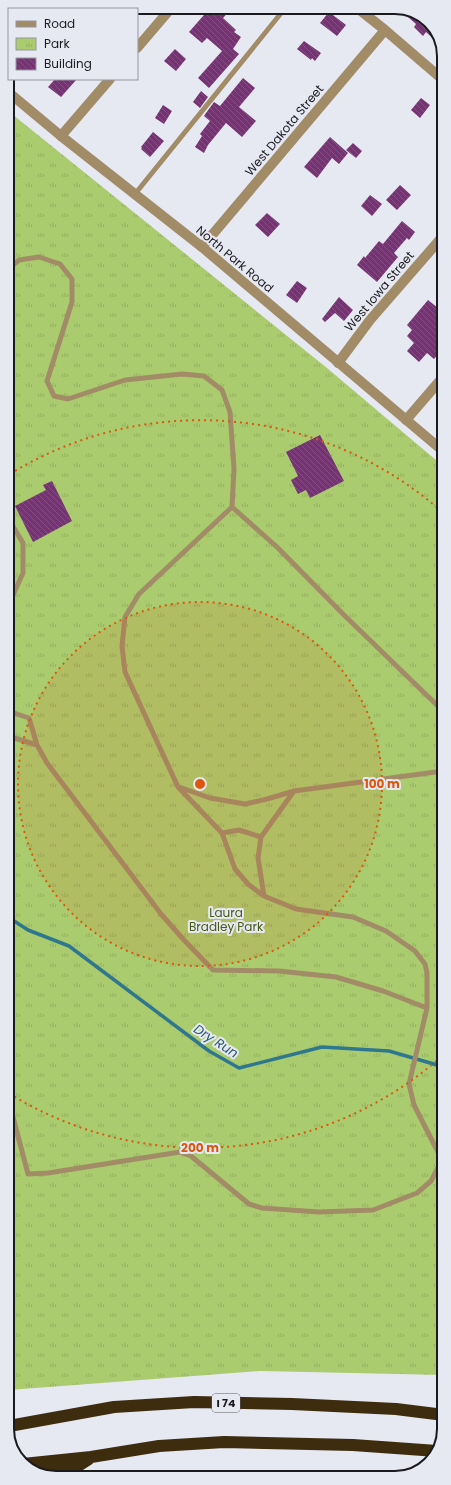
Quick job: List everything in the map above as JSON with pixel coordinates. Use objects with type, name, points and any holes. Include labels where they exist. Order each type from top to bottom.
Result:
[{"type":"highway","name":"I 74","points":[[14,1425],[114,1407],[194,1402],[292,1404],[396,1409],[437,1413]]},
{"type":"highway","points":[[33,1463],[91,1458],[159,1446],[224,1442],[333,1444],[430,1451]]},
{"type":"highway","points":[[59,1471],[75,1468],[91,1458]]},
{"type":"street","points":[[138,47],[166,14]]},
{"type":"street","points":[[365,14],[437,75]]},
{"type":"street","name":"West Dakota Street","points":[[202,247],[385,30]]},
{"type":"street","points":[[61,136],[109,80]]},
{"type":"street","name":"North Park Road","points":[[14,97],[61,136],[202,247],[437,446]]},
{"type":"street","name":"West Iowa Street","points":[[338,363],[370,320],[437,243]]},
{"type":"street","points":[[406,420],[437,384]]},
{"type":"lane","points":[[134,194],[280,14]]},
{"type":"lane","points":[[14,264],[19,260],[39,257],[60,264],[72,279],[72,302],[47,381],[54,396],[68,400],[125,380],[182,374],[204,376],[222,390],[230,412],[234,469],[232,507],[139,594],[125,617],[122,646],[125,672],[178,787],[222,833],[235,869],[248,884],[264,896],[296,909],[353,917],[386,931],[415,951],[425,964],[427,972],[427,1008],[409,1084],[414,1105],[437,1150]]},
{"type":"lane","points":[[232,507],[282,552],[343,614],[437,705]]},
{"type":"lane","points":[[14,527],[24,543],[23,573],[14,593]]},
{"type":"lane","points":[[14,713],[28,718],[37,745],[47,763],[161,914],[213,970],[279,971],[336,977],[382,991],[427,1008]]},
{"type":"lane","points":[[14,738],[37,745]]},
{"type":"lane","points":[[178,787],[210,798],[245,804],[294,791],[437,772]]},
{"type":"lane","points":[[264,896],[258,858],[261,837],[294,791]]},
{"type":"lane","points":[[222,833],[239,830],[261,837]]},
{"type":"lane","points":[[14,1121],[28,1174],[48,1173],[180,1152],[191,1156],[249,1204],[262,1208],[319,1212],[373,1210],[417,1193],[431,1181],[437,1170]]},
{"type":"green space","name":"Laura Bradley Park","points":[[14,116],[327,368],[437,461],[437,1375],[260,1371],[14,1390]]},
{"type":"building","points":[[205,14],[227,14],[223,18],[236,30],[234,32],[241,37],[233,49],[239,54],[209,88],[198,78],[222,51],[207,38],[202,43],[189,32]]},
{"type":"building","points":[[327,14],[332,14],[346,25],[337,36],[320,23]]},
{"type":"building","points":[[407,16],[427,28],[433,39],[426,32],[423,36],[414,27],[416,24]]},
{"type":"building","points":[[304,41],[321,53],[315,61],[312,58],[311,60],[297,49]]},
{"type":"building","points":[[175,49],[186,59],[176,71],[164,61]]},
{"type":"building","points":[[243,78],[255,88],[239,107],[256,121],[242,137],[226,123],[208,145],[204,153],[195,147],[202,136],[200,134],[210,121],[204,116],[214,102],[220,106]]},
{"type":"building","points":[[54,80],[76,80],[61,97],[48,87]]},
{"type":"building","points":[[201,91],[208,97],[200,108],[193,102]]},
{"type":"building","points":[[421,98],[430,105],[420,118],[411,110]]},
{"type":"building","points":[[163,105],[172,111],[164,124],[155,118]]},
{"type":"building","points":[[153,132],[164,141],[150,157],[141,149],[141,147]]},
{"type":"building","points":[[330,137],[348,153],[339,164],[332,158],[317,178],[304,167]]},
{"type":"building","points":[[353,143],[362,151],[356,158],[346,150]]},
{"type":"building","points":[[400,185],[411,195],[397,210],[386,200]]},
{"type":"building","points":[[370,195],[382,204],[372,216],[361,206]]},
{"type":"building","points":[[267,213],[280,224],[268,237],[255,225]]},
{"type":"building","points":[[402,221],[415,232],[409,240],[407,238],[394,253],[398,257],[377,282],[357,265],[379,241],[383,244]]},
{"type":"building","points":[[297,281],[307,288],[297,303],[286,295]]},
{"type":"building","points":[[339,297],[353,310],[344,321],[335,313],[325,322],[322,319]]},
{"type":"building","points":[[428,300],[437,307],[437,356],[434,359],[427,353],[419,362],[407,351],[414,343],[407,336],[412,330],[407,325]]},
{"type":"building","points":[[320,435],[344,481],[310,498],[306,490],[298,494],[291,480],[298,476],[286,452]]},
{"type":"building","points":[[52,481],[72,521],[33,542],[15,506],[46,490],[43,485]]},
{"type":"waterway","name":"Dry Run","points":[[14,921],[28,930],[69,946],[209,1051],[239,1068],[322,1047],[389,1051],[437,1065]]}]
